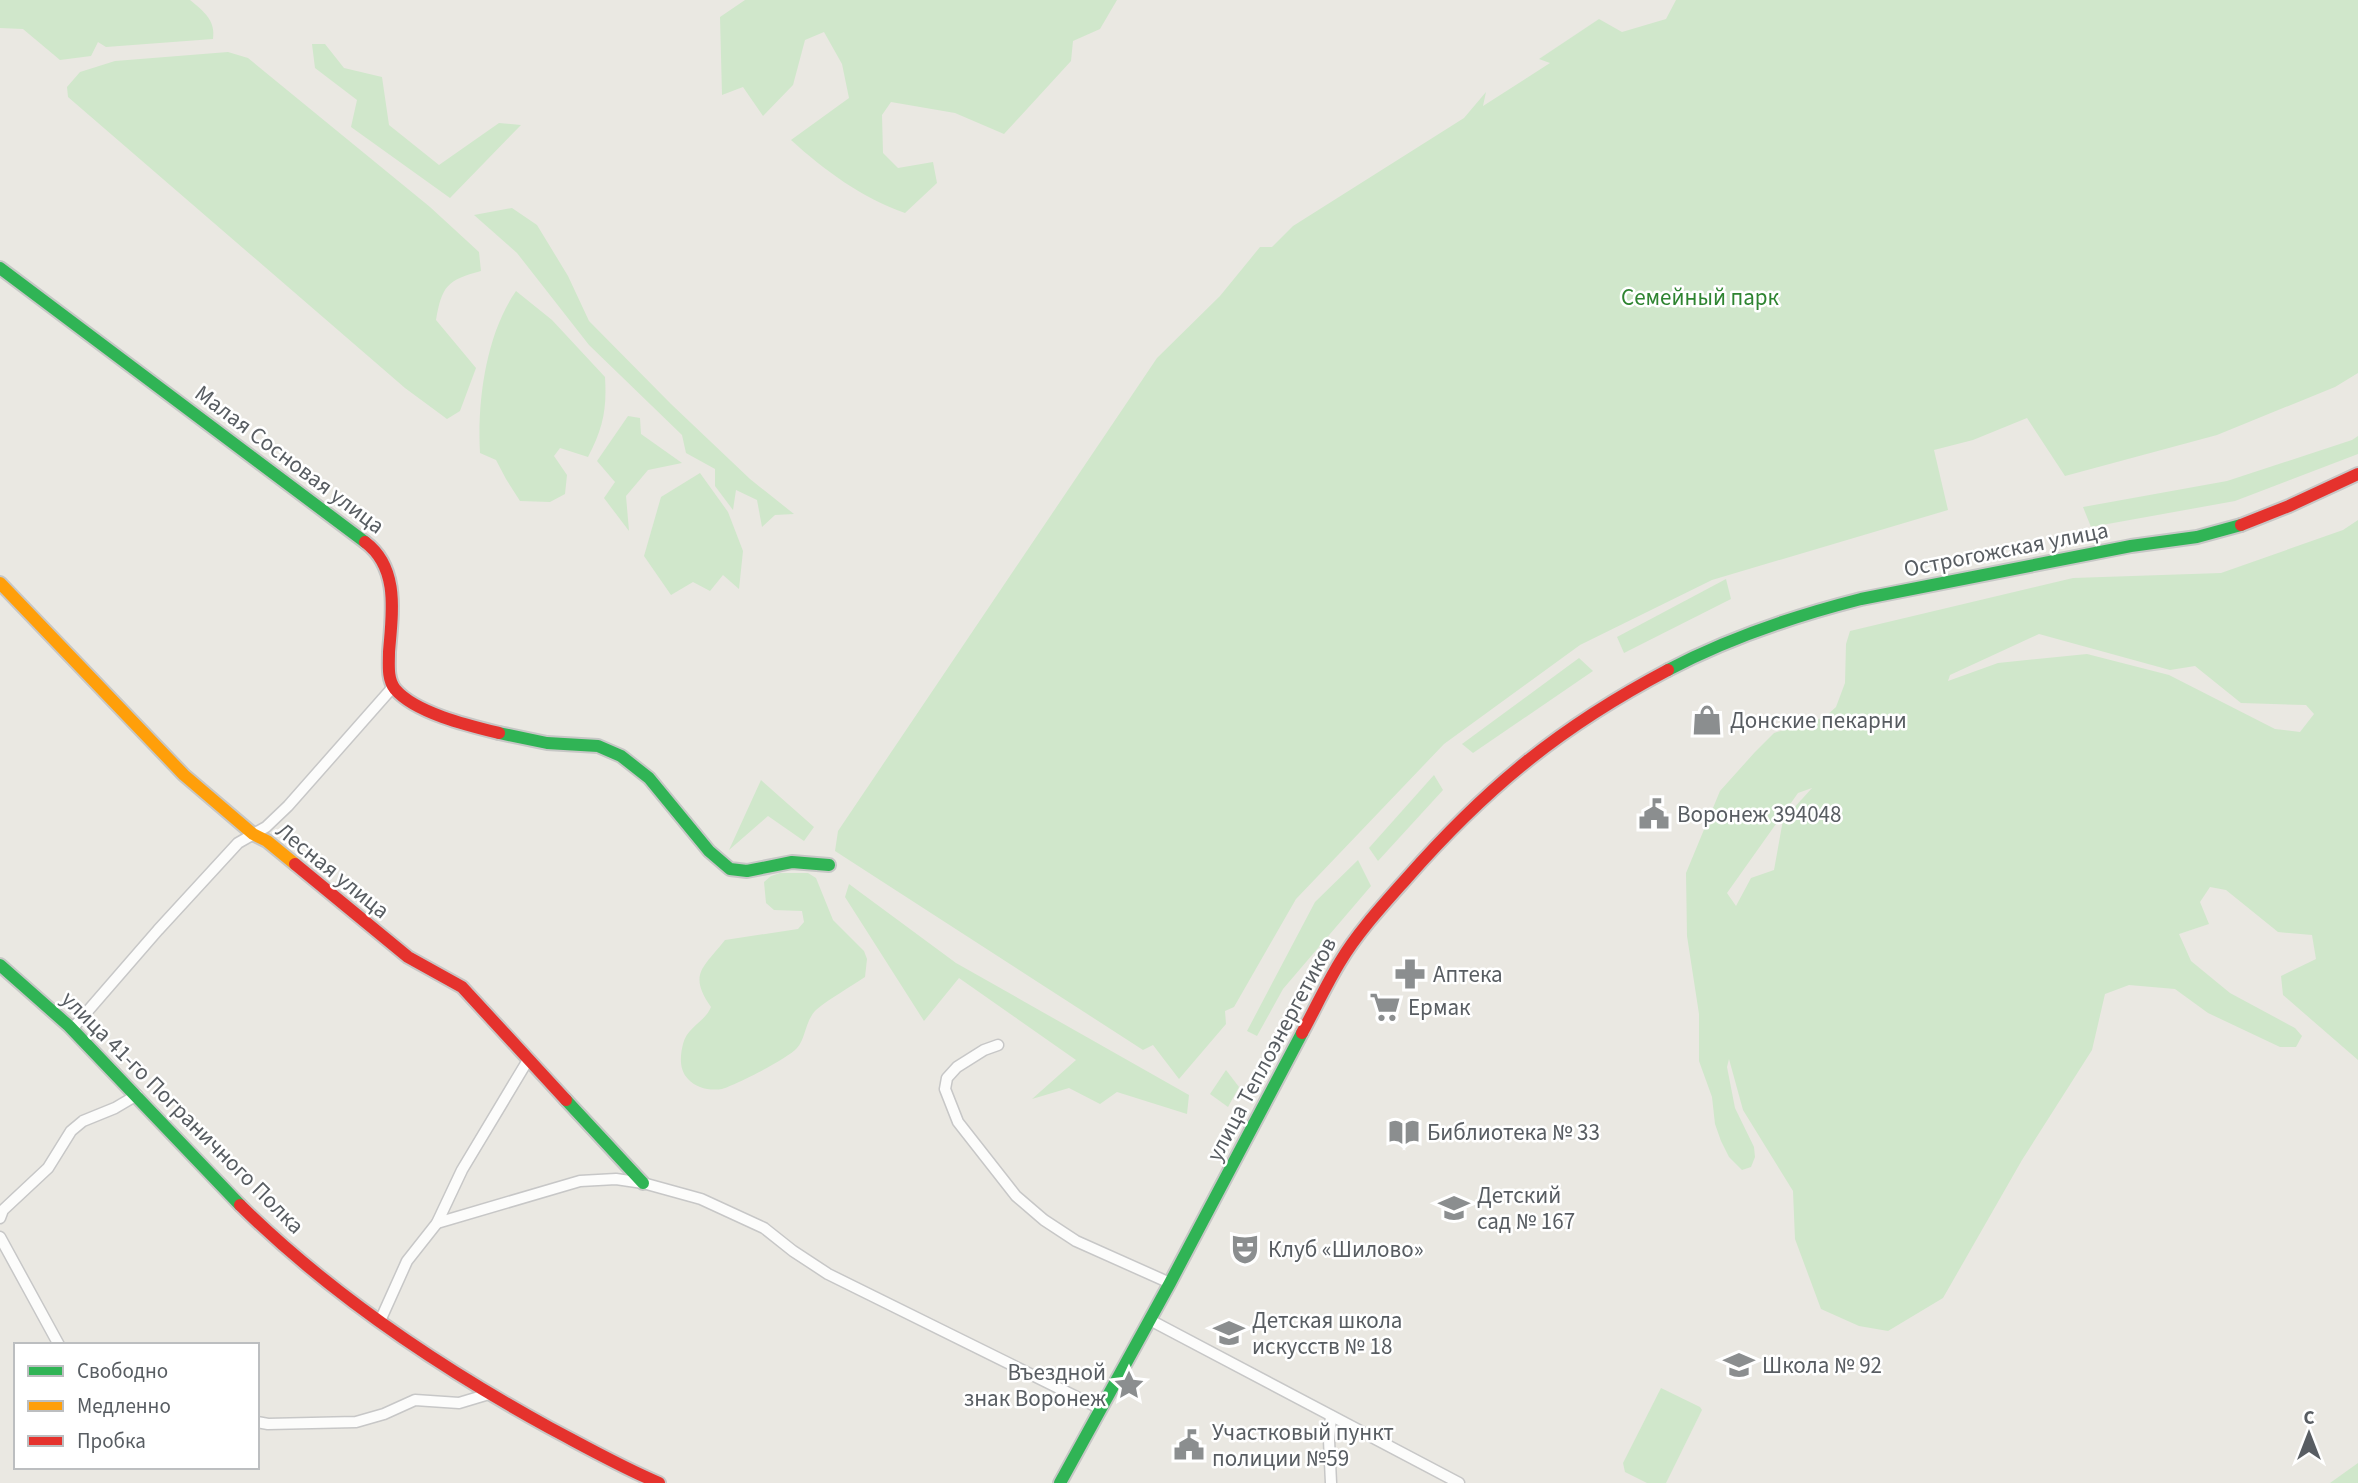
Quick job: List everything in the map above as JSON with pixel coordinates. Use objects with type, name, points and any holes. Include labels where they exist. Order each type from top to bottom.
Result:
[{"type":"street","name":"Малая Сосновая улица","points":[[0,268],[376,550],[385,561],[391,576],[393,617],[389,675],[393,687]]},
{"type":"street","name":"Острогожская улица","points":[[1664,673],[1771,626],[1859,600],[2129,547],[2217,533],[2294,504],[2358,474]]},
{"type":"street","name":"Лесная улица","points":[[0,583],[184,775],[253,834],[267,841],[408,957],[462,987],[643,1184]]},
{"type":"street","name":"улица Теплоэнергетиков","points":[[1060,1483],[1170,1283],[1335,970],[1357,935],[1454,827],[1534,754],[1572,726],[1664,673]]},
{"type":"street","points":[[73,1028],[158,930],[238,844],[266,827],[288,806],[393,687],[422,708],[486,731],[548,743],[605,748],[633,763],[660,790],[683,822],[719,862],[735,871],[788,862],[829,865]]},
{"type":"street","name":"улица 41-го Пограничного Полка","points":[[0,965],[29,987],[73,1028],[197,1162],[262,1227],[318,1274],[428,1355],[489,1394],[629,1471],[659,1483]]},
{"type":"street","points":[[998,1045],[984,1050],[957,1067],[947,1078],[945,1089],[958,1122],[1016,1196],[1044,1220],[1076,1241],[1170,1283]]},
{"type":"street","points":[[380,1321],[407,1261],[437,1223],[462,1170],[528,1060]]},
{"type":"street","points":[[0,1217],[3,1210],[48,1168],[72,1131],[83,1121],[115,1108],[137,1095]]},
{"type":"street","points":[[437,1223],[580,1181],[616,1179],[701,1199],[764,1228],[828,1274],[1099,1408]]},
{"type":"street","points":[[0,1237],[58,1343]]},
{"type":"street","points":[[1150,1320],[1459,1483]]},
{"type":"street","points":[[259,1422],[356,1422],[384,1414],[415,1399],[459,1403],[489,1394]]},
{"type":"street","points":[[1331,1416],[1331,1483]]},
{"type":"green space","points":[[0,0],[190,0],[210,21],[213,39],[106,47],[98,42],[91,56],[60,60],[23,29],[0,28]]},
{"type":"green space","points":[[745,0],[1117,0],[1100,29],[1073,41],[1071,61],[1004,134],[955,113],[891,102],[882,115],[883,153],[898,168],[933,162],[937,183],[905,213],[844,182],[791,140],[849,98],[842,64],[824,32],[805,40],[793,85],[763,116],[743,87],[722,95],[720,17]]},
{"type":"green space","name":"Семейный парк","points":[[1676,0],[2358,0],[2358,373],[2335,387],[2217,435],[2065,476],[2027,418],[1973,440],[1934,450],[1948,510],[1712,580],[1580,645],[1444,744],[1296,899],[1234,1007],[1225,1011],[1226,1024],[1179,1079],[1153,1045],[1143,1050],[835,851],[838,831],[1157,358],[1220,296],[1260,247],[1272,247],[1293,226],[1464,118],[1486,92],[1483,106],[1550,63],[1539,59],[1599,19],[1622,32],[1666,19]]},
{"type":"green space","points":[[312,44],[325,44],[344,68],[382,77],[389,125],[439,165],[499,123],[521,125],[450,198],[351,127],[357,100],[315,68]]},
{"type":"green space","points":[[228,52],[248,58],[430,207],[479,252],[481,271],[453,281],[448,286],[441,299],[436,320],[476,368],[460,411],[447,419],[405,388],[68,97],[67,87],[80,72],[115,61]]},
{"type":"green space","points":[[512,208],[537,225],[568,276],[589,321],[750,479],[794,514],[775,515],[762,527],[757,500],[736,490],[733,510],[715,486],[715,469],[686,453],[682,435],[589,345],[517,253],[474,215]]},
{"type":"green space","points":[[516,291],[552,320],[605,377],[603,418],[593,447],[588,457],[560,448],[554,456],[567,475],[565,494],[550,502],[520,501],[496,460],[480,453],[480,412],[486,369],[497,327]]},
{"type":"green space","points":[[628,416],[640,418],[641,434],[682,463],[648,470],[626,496],[629,531],[604,498],[615,482],[597,461]]},
{"type":"green space","points":[[2358,436],[2358,454],[2235,501],[2091,527],[2083,507],[2227,481]]},
{"type":"green space","points":[[700,473],[728,512],[743,551],[739,589],[723,575],[710,591],[693,582],[671,595],[644,556],[661,497]]},
{"type":"green space","points":[[2358,520],[2358,1060],[2283,995],[2281,976],[2316,959],[2312,935],[2278,932],[2226,890],[2210,887],[2200,902],[2209,924],[2179,934],[2191,961],[2230,993],[2295,1028],[2302,1036],[2296,1047],[2280,1047],[2208,1013],[2175,989],[2129,985],[2105,994],[2092,1050],[2022,1160],[1943,1298],[1888,1331],[1859,1326],[1821,1309],[1795,1239],[1793,1191],[1743,1110],[1729,1059],[1727,1067],[1735,1108],[1754,1147],[1755,1157],[1751,1167],[1742,1170],[1729,1157],[1721,1141],[1715,1124],[1712,1097],[1699,1061],[1699,1014],[1687,936],[1686,873],[1720,791],[1774,733],[1825,717],[1836,707],[1845,683],[1846,644],[1850,631],[2073,578],[2221,573],[2343,530]],"holes":[[[2039,634],[2170,670],[2195,666],[2241,703],[2306,705],[2314,714],[2300,732],[2275,729],[2169,675],[2087,654],[1998,663],[1948,681],[1950,675]],[[1812,788],[1783,820],[1774,870],[1751,878],[1736,906],[1727,893],[1798,793]]]},
{"type":"green space","points":[[1726,579],[1731,599],[1624,653],[1617,637]]},
{"type":"green space","points":[[1579,658],[1593,671],[1473,753],[1462,744]]},
{"type":"green space","points":[[1434,775],[1443,790],[1378,861],[1369,848]]},
{"type":"green space","points":[[761,780],[814,827],[804,841],[768,816],[729,850]]},
{"type":"green space","points":[[1358,860],[1371,886],[1283,989],[1257,1036],[1247,1031],[1315,902]]},
{"type":"green space","points":[[780,873],[808,873],[816,878],[833,920],[864,951],[867,959],[865,977],[816,1010],[800,1044],[791,1053],[722,1089],[699,1087],[685,1075],[681,1058],[685,1038],[711,1007],[700,987],[701,972],[705,965],[725,940],[798,929],[804,922],[802,911],[774,910],[766,903],[764,882]]},
{"type":"green space","points":[[849,884],[956,963],[1189,1095],[1187,1114],[1117,1092],[1100,1104],[1069,1088],[1032,1099],[1076,1060],[959,978],[924,1021],[845,897]]},
{"type":"green space","points":[[1226,1070],[1239,1087],[1228,1107],[1210,1094]]},
{"type":"green space","points":[[1661,1388],[1702,1410],[1666,1483],[1647,1483],[1625,1472],[1623,1463]]},
{"type":"green space","points":[[2358,1463],[2358,1483],[2330,1483]]},
{"type":"traffic: fast","points":[[0,268],[365,542]]},
{"type":"traffic: fast","points":[[1668,670],[1762,629],[1861,599],[2131,546],[2197,537],[2241,525]]},
{"type":"traffic: fast","points":[[499,733],[547,743],[598,746],[621,756],[649,778],[709,851],[730,869],[747,871],[792,862],[829,865]]},
{"type":"traffic: fast","points":[[0,965],[69,1026],[240,1205]]},
{"type":"traffic: fast","points":[[1060,1483],[1170,1283],[1302,1033]]},
{"type":"traffic: fast","points":[[566,1100],[643,1183]]},
{"type":"traffic: slow","points":[[0,583],[184,775],[253,834],[267,841],[295,864]]},
{"type":"traffic: jam","points":[[2241,525],[2358,474]]},
{"type":"traffic: jam","points":[[365,542],[376,553],[389,578],[392,607],[389,671],[395,689],[429,712],[499,733]]},
{"type":"traffic: jam","points":[[1302,1033],[1355,940],[1407,878],[1466,815],[1496,787],[1559,737],[1668,670]]},
{"type":"traffic: jam","points":[[295,864],[408,957],[462,987],[566,1100]]},
{"type":"traffic: jam","points":[[240,1205],[348,1299],[427,1354],[550,1428],[659,1483]]},
{"type":"place","name":"Донские пекарни","points":[[1707,720]]},
{"type":"place","name":"Воронеж 394048","points":[[1654,814]]},
{"type":"place","name":"Аптека","points":[[1410,974]]},
{"type":"place","name":"Ермак","points":[[1385,1007]]},
{"type":"place","name":"Библиотека № 33","points":[[1404,1132]]},
{"type":"place","name":"Детский сад № 167","points":[[1454,1208]]},
{"type":"place","name":"Клуб «Шилово»","points":[[1245,1249]]},
{"type":"place","name":"Детская школа искусств № 18","points":[[1229,1333]]},
{"type":"place","name":"Школа № 92","points":[[1739,1365]]},
{"type":"place","name":"Въездной знак Воронеж","points":[[1129,1385]]},
{"type":"place","name":"Участковый пункт полиции №59","points":[[1189,1445]]}]
